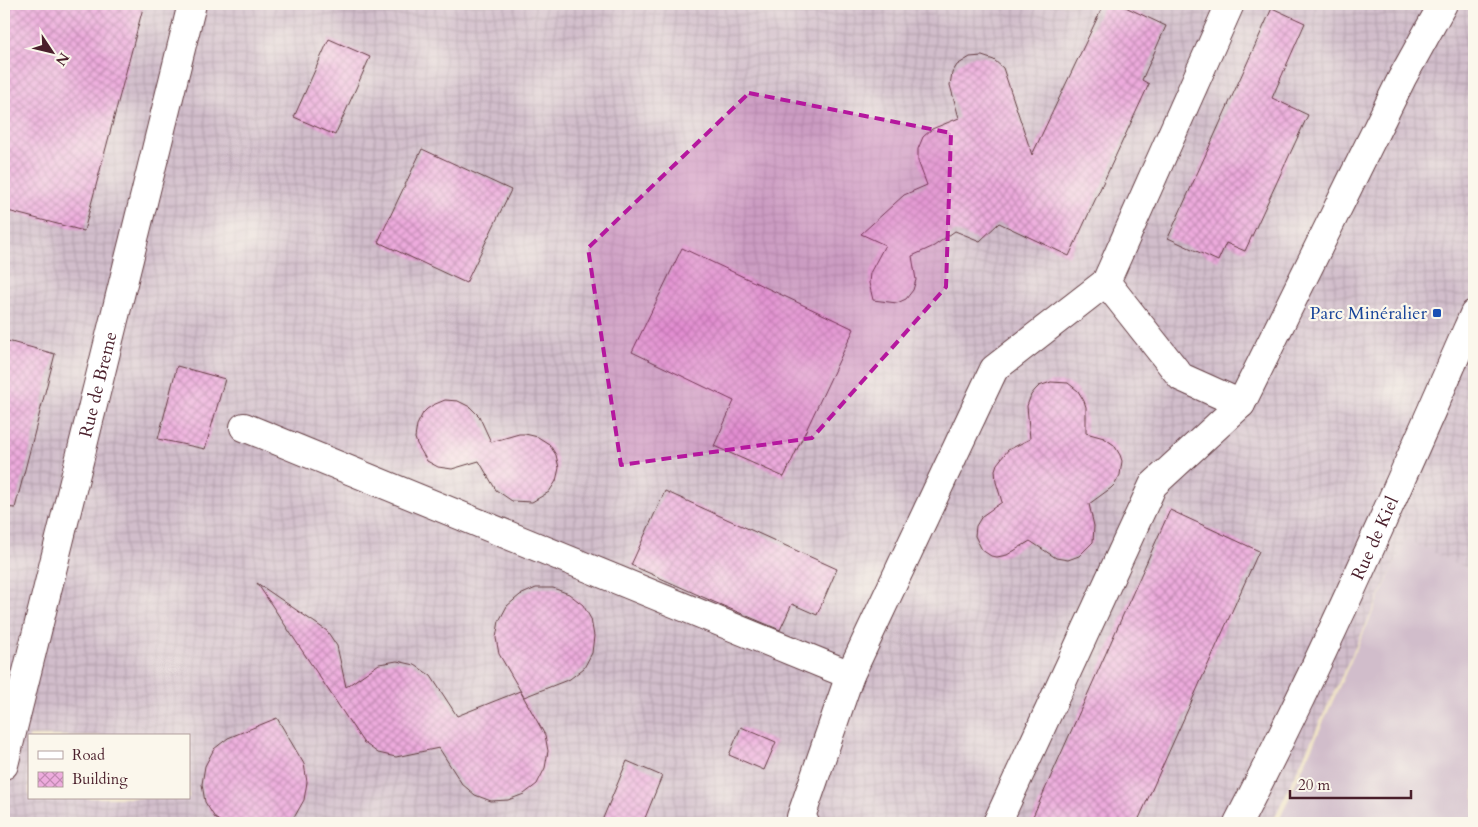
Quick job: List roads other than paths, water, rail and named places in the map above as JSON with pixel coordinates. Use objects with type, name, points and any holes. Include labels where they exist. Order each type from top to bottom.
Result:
[{"type":"street","name":"Rue de Breme","points":[[4,765],[192,4]]},
{"type":"street","points":[[805,823],[800,817],[850,674],[994,369],[1106,282],[1230,4]]},
{"type":"street","points":[[996,823],[1153,485],[1241,404],[1402,78],[1443,4]]},
{"type":"street","points":[[1106,282],[1181,377],[1241,404]]},
{"type":"street","name":"Rue de Kiel","points":[[1238,823],[1372,546],[1474,314]]},
{"type":"street","points":[[244,427],[850,674]]},
{"type":"street","name":"Rue de Kiel","points":[[1245,823],[1270,760]]},
{"type":"place","name":"Parc Minéralier","points":[[1437,313]]}]
